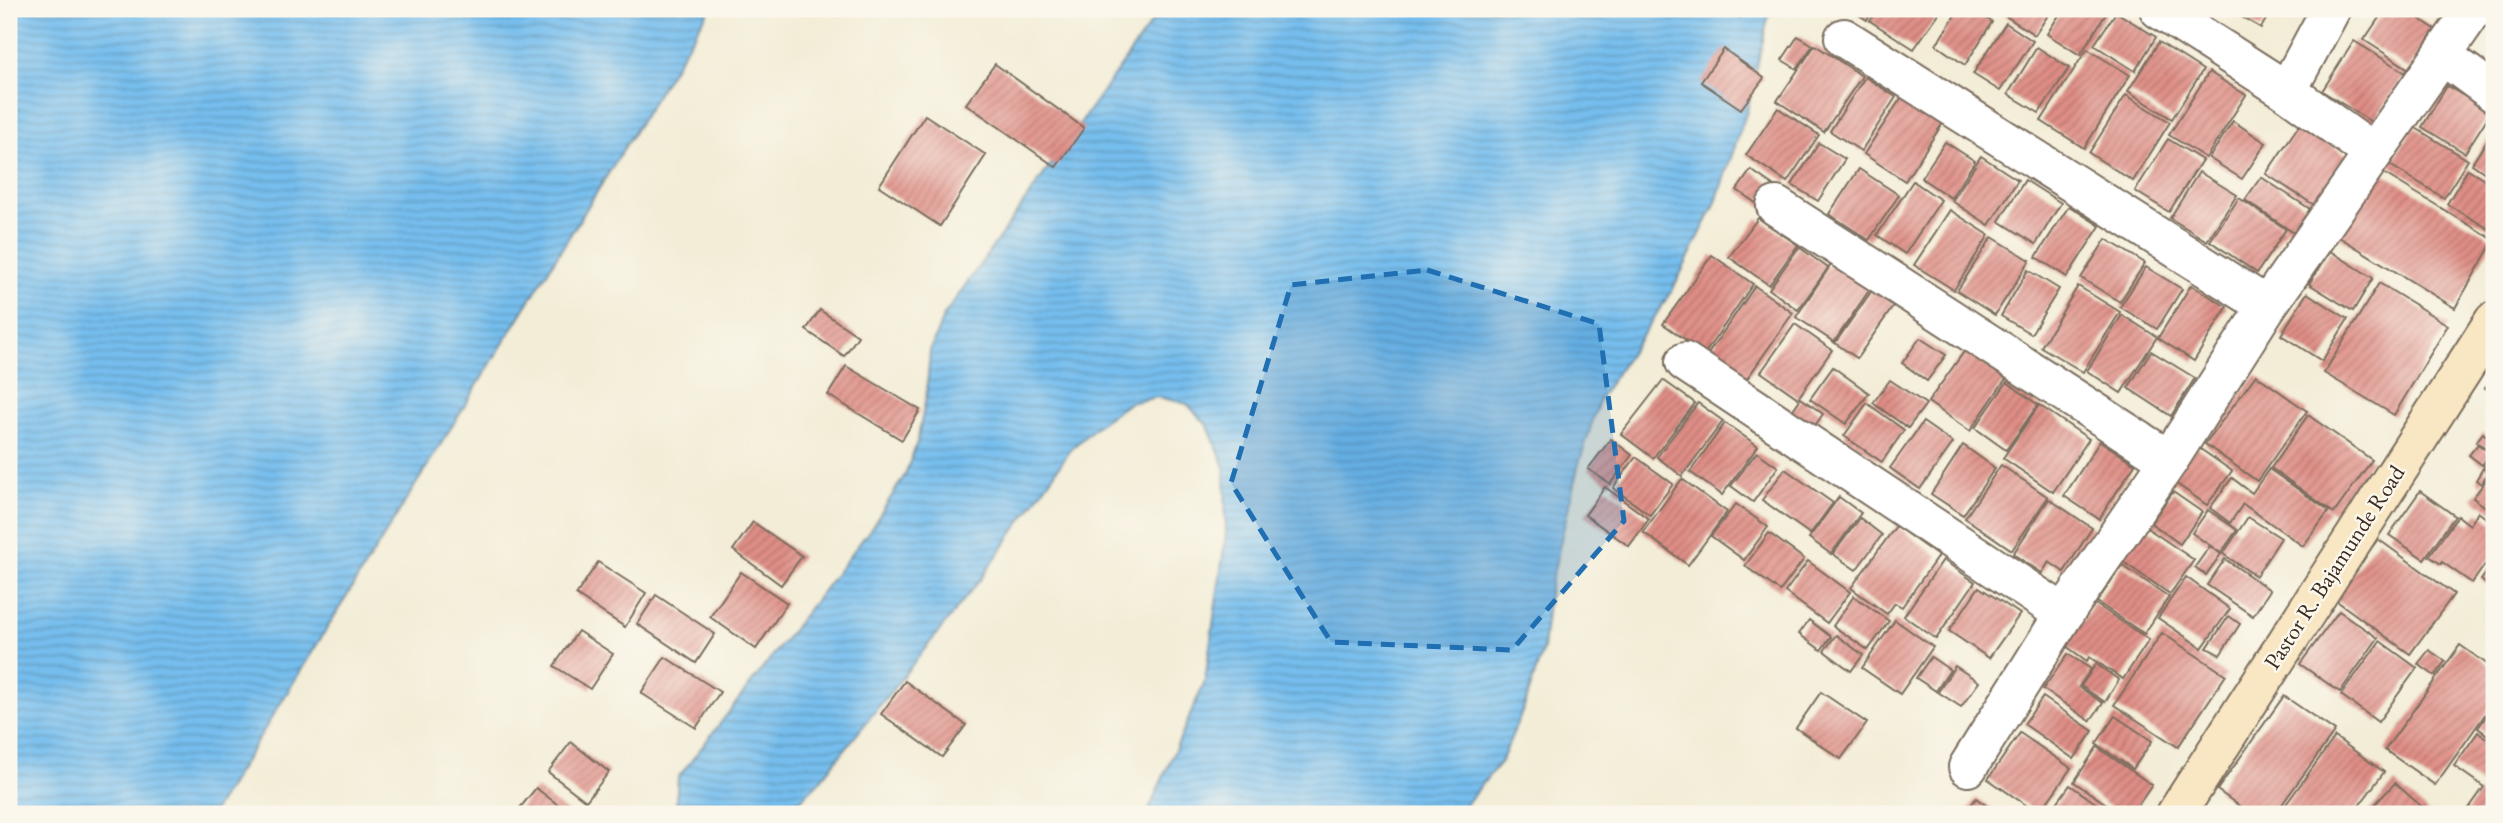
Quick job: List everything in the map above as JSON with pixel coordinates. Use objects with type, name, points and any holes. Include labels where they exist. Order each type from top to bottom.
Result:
[{"type":"street","points":[[2160,9],[2287,91],[2373,153]]},
{"type":"street","points":[[2287,91],[2331,9]]},
{"type":"street","points":[[1968,767],[2064,614],[2169,460],[2267,306],[2474,9]]},
{"type":"street","points":[[1843,38],[2267,306]]},
{"type":"street","points":[[2442,55],[2494,93]]},
{"type":"street","points":[[1776,206],[2169,460]]},
{"type":"street","name":"Pastor R. Bajamunde Road","points":[[2176,814],[2494,321]]},
{"type":"street","points":[[1685,362],[2064,614]]},
{"type":"highlighted area","points":[[1427,270],[1599,324],[1624,521],[1512,650],[1331,642],[1231,483],[1291,285]]},
{"type":"water","points":[[9,9],[710,9],[212,814],[9,814]]},
{"type":"water","points":[[1161,9],[1770,9],[1747,111],[1715,204],[1672,291],[1600,398],[1578,467],[1549,592],[1543,649],[1526,702],[1502,760],[1458,814],[1147,814],[1205,681],[1226,534],[1225,467],[1208,426],[1187,404],[1158,397],[1129,403],[1099,424],[1072,448],[983,576],[818,783],[786,814],[683,814],[676,801],[678,778],[872,527],[905,475],[917,442],[926,398],[930,351],[943,317]]},
{"type":"building","points":[[1729,9],[1746,9],[1740,17]]},
{"type":"building","points":[[1850,9],[1874,9],[1867,20]]},
{"type":"building","points":[[1878,9],[1942,9],[1914,49],[1870,21]]},
{"type":"building","points":[[1959,9],[1972,9],[1992,22],[1965,65],[1936,45]]},
{"type":"building","points":[[2052,9],[2035,35],[1998,11]]},
{"type":"building","points":[[2063,9],[2109,9],[2080,55],[2047,34]]},
{"type":"building","points":[[2228,9],[2272,9],[2261,28]]},
{"type":"building","points":[[2385,9],[2405,9],[2435,29],[2409,69],[2364,40]]},
{"type":"building","points":[[2116,12],[2156,37],[2135,71],[2094,45]]},
{"type":"building","points":[[2006,23],[2033,41],[2000,91],[1973,74]]},
{"type":"building","points":[[1798,36],[1813,45],[1797,69],[1782,60]]},
{"type":"building","points":[[2354,41],[2406,73],[2373,123],[2322,91]]},
{"type":"building","points":[[2159,42],[2203,70],[2172,119],[2128,91]]},
{"type":"building","points":[[1815,45],[1862,76],[1824,132],[1777,101]]},
{"type":"building","points":[[2037,47],[2069,68],[2039,113],[2008,94]]},
{"type":"building","points":[[1724,49],[1764,78],[1741,109],[1701,82]]},
{"type":"building","points":[[2087,49],[2130,75],[2084,148],[2041,121]]},
{"type":"building","points":[[995,64],[1084,128],[1056,167],[966,104]]},
{"type":"building","points":[[2209,72],[2246,95],[2206,158],[2169,135]]},
{"type":"building","points":[[1865,77],[1896,97],[1861,151],[1830,131]]},
{"type":"building","points":[[2447,86],[2491,112],[2465,153],[2422,127]]},
{"type":"building","points":[[1905,92],[1946,118],[1905,181],[1864,154]]},
{"type":"building","points":[[2126,95],[2170,122],[2133,181],[2089,153]]},
{"type":"building","points":[[1778,108],[1819,135],[1787,182],[1746,155]]},
{"type":"building","points":[[925,115],[986,155],[940,226],[879,186]]},
{"type":"building","points":[[2233,121],[2266,143],[2242,179],[2209,158]]},
{"type":"building","points":[[2299,125],[2348,156],[2314,205],[2266,174]]},
{"type":"building","points":[[2414,127],[2468,160],[2444,198],[2390,165]]},
{"type":"building","points":[[2494,129],[2494,179],[2472,164]]},
{"type":"building","points":[[2168,139],[2202,160],[2169,212],[2135,191]]},
{"type":"building","points":[[1945,142],[1975,161],[1951,198],[1921,178]]},
{"type":"building","points":[[1819,143],[1845,159],[1818,201],[1792,185]]},
{"type":"building","points":[[1981,156],[2018,180],[1989,225],[1952,201]]},
{"type":"building","points":[[1859,169],[1899,195],[1869,240],[1829,214]]},
{"type":"building","points":[[2468,169],[2494,185],[2494,232],[2447,204]]},
{"type":"building","points":[[1751,170],[1777,188],[1763,208],[1737,190]]},
{"type":"building","points":[[2380,171],[2494,240],[2455,308],[2339,237]]},
{"type":"building","points":[[2199,172],[2237,195],[2207,241],[2170,218]]},
{"type":"building","points":[[2261,177],[2310,209],[2294,233],[2245,200]]},
{"type":"building","points":[[2025,180],[2061,203],[2036,244],[1999,221]]},
{"type":"building","points":[[1913,181],[1941,200],[1905,254],[1877,235]]},
{"type":"building","points":[[2239,198],[2286,229],[2257,273],[2210,241]]},
{"type":"building","points":[[2069,206],[2100,226],[2067,277],[2036,257]]},
{"type":"building","points":[[1950,210],[1989,235],[1954,290],[1914,265]]},
{"type":"building","points":[[1758,218],[1798,245],[1769,285],[1729,257]]},
{"type":"building","points":[[1992,237],[2030,260],[1995,315],[1957,291]]},
{"type":"building","points":[[2106,239],[2145,263],[2120,302],[2081,278]]},
{"type":"building","points":[[1799,247],[1828,268],[1798,310],[1769,289]]},
{"type":"building","points":[[2330,251],[2373,278],[2353,311],[2309,284]]},
{"type":"building","points":[[1712,255],[1753,284],[1705,353],[1663,324]]},
{"type":"building","points":[[1832,263],[1870,289],[1834,342],[1796,317]]},
{"type":"building","points":[[2146,267],[2182,289],[2157,329],[2120,307]]},
{"type":"building","points":[[2028,270],[2059,289],[2031,334],[2001,316]]},
{"type":"building","points":[[2379,283],[2448,325],[2394,415],[2324,373]]},
{"type":"building","points":[[2191,285],[2227,307],[2194,361],[2158,338]]},
{"type":"building","points":[[1755,286],[1793,313],[1746,380],[1708,354]]},
{"type":"building","points":[[2078,286],[2120,312],[2083,372],[2041,347]]},
{"type":"building","points":[[1873,289],[1895,304],[1857,358],[1835,343]]},
{"type":"building","points":[[2307,293],[2348,319],[2322,361],[2281,335]]},
{"type":"building","points":[[820,310],[858,336],[844,356],[806,330]]},
{"type":"building","points":[[2122,315],[2157,337],[2121,393],[2087,371]]},
{"type":"building","points":[[1795,324],[1832,350],[1798,398],[1761,372]]},
{"type":"building","points":[[1920,338],[1946,355],[1927,381],[1902,363]]},
{"type":"building","points":[[1966,349],[2007,377],[1970,431],[1928,402]]},
{"type":"building","points":[[2151,351],[2195,378],[2171,416],[2128,388]]},
{"type":"building","points":[[846,366],[920,410],[902,440],[828,395]]},
{"type":"building","points":[[1833,367],[1869,393],[1846,424],[1810,399]]},
{"type":"building","points":[[2256,375],[2307,411],[2257,481],[2205,444]]},
{"type":"building","points":[[2494,375],[2494,394],[2485,388]]},
{"type":"building","points":[[1663,380],[1695,403],[1653,458],[1621,434]]},
{"type":"building","points":[[1890,380],[1926,404],[1908,428],[1873,403]]},
{"type":"building","points":[[2007,382],[2038,405],[2006,450],[1975,428]]},
{"type":"building","points":[[1801,398],[1823,414],[1807,437],[1785,421]]},
{"type":"building","points":[[1698,403],[1723,421],[1682,476],[1657,457]]},
{"type":"building","points":[[1867,403],[1904,430],[1882,462],[1844,436]]},
{"type":"building","points":[[2039,405],[2089,439],[2053,492],[2003,458]]},
{"type":"building","points":[[2308,415],[2372,460],[2334,513],[2271,468]]},
{"type":"building","points":[[1923,422],[1953,443],[1920,489],[1890,468]]},
{"type":"building","points":[[1725,423],[1758,446],[1722,495],[1690,472]]},
{"type":"building","points":[[2483,433],[2492,440],[2486,448],[2476,442]]},
{"type":"building","points":[[1611,439],[1632,455],[1610,484],[1588,469]]},
{"type":"building","points":[[2100,441],[2135,464],[2099,519],[2064,496]]},
{"type":"building","points":[[2478,444],[2491,454],[2482,465],[2469,455]]},
{"type":"building","points":[[1963,445],[1995,468],[1963,515],[1931,494]]},
{"type":"building","points":[[2196,446],[2232,471],[2207,505],[2171,480]]},
{"type":"building","points":[[1757,452],[1778,467],[1753,502],[1731,486]]},
{"type":"building","points":[[2494,452],[2494,465],[2490,471],[2484,466]]},
{"type":"building","points":[[1636,457],[1673,484],[1650,515],[1613,488]]},
{"type":"building","points":[[2001,465],[2048,497],[2012,550],[1965,518]]},
{"type":"building","points":[[2483,468],[2488,473],[2481,484],[2476,480]]},
{"type":"building","points":[[1785,469],[1833,503],[1810,534],[1762,500]]},
{"type":"building","points":[[2269,469],[2329,511],[2303,546],[2243,504],[2230,523],[2210,508],[2232,478],[2252,493]]},
{"type":"building","points":[[2494,469],[2494,513],[2473,498]]},
{"type":"building","points":[[1682,479],[1727,512],[1688,565],[1643,532]]},
{"type":"building","points":[[1605,487],[1649,519],[1629,546],[1585,515]]},
{"type":"building","points":[[2420,491],[2455,516],[2424,559],[2389,535]]},
{"type":"building","points":[[2173,492],[2202,512],[2180,544],[2151,523]]},
{"type":"building","points":[[1839,497],[1861,513],[1831,554],[1809,538]]},
{"type":"building","points":[[2049,499],[2092,528],[2064,572],[2049,562],[2042,573],[2013,554]]},
{"type":"building","points":[[1736,504],[1768,527],[1744,560],[1711,536]]},
{"type":"building","points":[[2208,510],[2237,530],[2221,553],[2192,533]]},
{"type":"building","points":[[2478,512],[2494,524],[2494,552],[2472,583],[2429,556],[2458,516],[2470,525]]},
{"type":"building","points":[[2248,517],[2281,538],[2256,576],[2223,554]]},
{"type":"building","points":[[1860,518],[1882,535],[1856,570],[1833,554]]},
{"type":"building","points":[[753,522],[802,556],[781,585],[733,550]]},
{"type":"building","points":[[2140,523],[2194,560],[2170,594],[2116,557]]},
{"type":"building","points":[[1896,526],[1938,556],[1902,607],[1895,603],[1887,614],[1851,588]]},
{"type":"building","points":[[1769,533],[1804,559],[1780,591],[1745,566]]},
{"type":"building","points":[[2378,539],[2454,594],[2410,654],[2334,599]]},
{"type":"building","points":[[2210,546],[2221,554],[2206,575],[2195,567]]},
{"type":"building","points":[[2225,559],[2270,590],[2253,616],[2207,585]]},
{"type":"building","points":[[1943,560],[1975,582],[1936,639],[1904,616]]},
{"type":"building","points":[[1808,561],[1850,592],[1827,623],[1785,592]]},
{"type":"building","points":[[598,562],[646,593],[625,627],[576,595]]},
{"type":"building","points":[[2494,562],[2494,584],[2491,588],[2481,580]]},
{"type":"building","points":[[2122,565],[2169,597],[2144,634],[2097,602]]},
{"type":"building","points":[[741,572],[787,603],[756,649],[710,617]]},
{"type":"building","points":[[2186,577],[2230,609],[2202,648],[2158,618]]},
{"type":"building","points":[[1979,587],[2020,614],[1989,658],[1949,631]]},
{"type":"building","points":[[656,595],[715,634],[696,663],[637,624]]},
{"type":"building","points":[[1854,596],[1889,621],[1868,650],[1833,626]]},
{"type":"building","points":[[2094,603],[2149,640],[2123,679],[2089,657],[2087,661],[2066,646]]},
{"type":"building","points":[[2339,611],[2378,638],[2340,692],[2300,664]]},
{"type":"building","points":[[2229,616],[2240,624],[2220,655],[2207,648]]},
{"type":"building","points":[[1809,620],[1831,637],[1821,650],[1799,634]]},
{"type":"building","points":[[1895,620],[1933,647],[1900,694],[1862,668]]},
{"type":"building","points":[[578,631],[613,654],[590,689],[554,666]]},
{"type":"building","points":[[2162,633],[2226,675],[2178,747],[2114,705]]},
{"type":"building","points":[[1836,635],[1863,655],[1851,671],[1824,651]]},
{"type":"building","points":[[2380,641],[2417,668],[2378,722],[2341,695]]},
{"type":"building","points":[[2460,645],[2494,669],[2494,702],[2435,785],[2385,750]]},
{"type":"building","points":[[2429,650],[2445,661],[2435,676],[2418,664]]},
{"type":"building","points":[[2068,654],[2091,669],[2079,687],[2103,703],[2090,721],[2043,689]]},
{"type":"building","points":[[665,657],[720,692],[696,728],[641,693]]},
{"type":"building","points":[[1931,657],[1950,670],[1936,691],[1916,678]]},
{"type":"building","points":[[2096,664],[2119,680],[2105,702],[2081,686]]},
{"type":"building","points":[[1955,666],[1979,682],[1961,707],[1938,692]]},
{"type":"building","points":[[905,681],[966,725],[942,757],[881,714]]},
{"type":"building","points":[[1821,692],[1867,723],[1841,759],[1796,728]]},
{"type":"building","points":[[2284,696],[2335,731],[2275,814],[2251,814],[2217,790]]},
{"type":"building","points":[[2043,697],[2093,731],[2074,759],[2024,724]]},
{"type":"building","points":[[2494,705],[2494,740],[2478,728]]},
{"type":"building","points":[[2115,716],[2152,741],[2133,769],[2096,744]]},
{"type":"building","points":[[2478,732],[2494,744],[2494,814],[2472,814],[2467,811],[2484,787],[2454,766]]},
{"type":"building","points":[[2020,733],[2071,768],[2039,814],[1988,779]]},
{"type":"building","points":[[2335,737],[2384,772],[2353,814],[2279,814]]},
{"type":"building","points":[[571,742],[609,772],[586,801],[548,772]]},
{"type":"building","points":[[2097,747],[2152,785],[2132,814],[2121,814],[2074,782]]},
{"type":"building","points":[[2395,783],[2430,814],[2366,814]]},
{"type":"building","points":[[2070,785],[2111,814],[2049,814]]},
{"type":"building","points":[[536,788],[570,814],[515,814]]},
{"type":"building","points":[[1976,798],[1998,814],[1965,814]]}]
